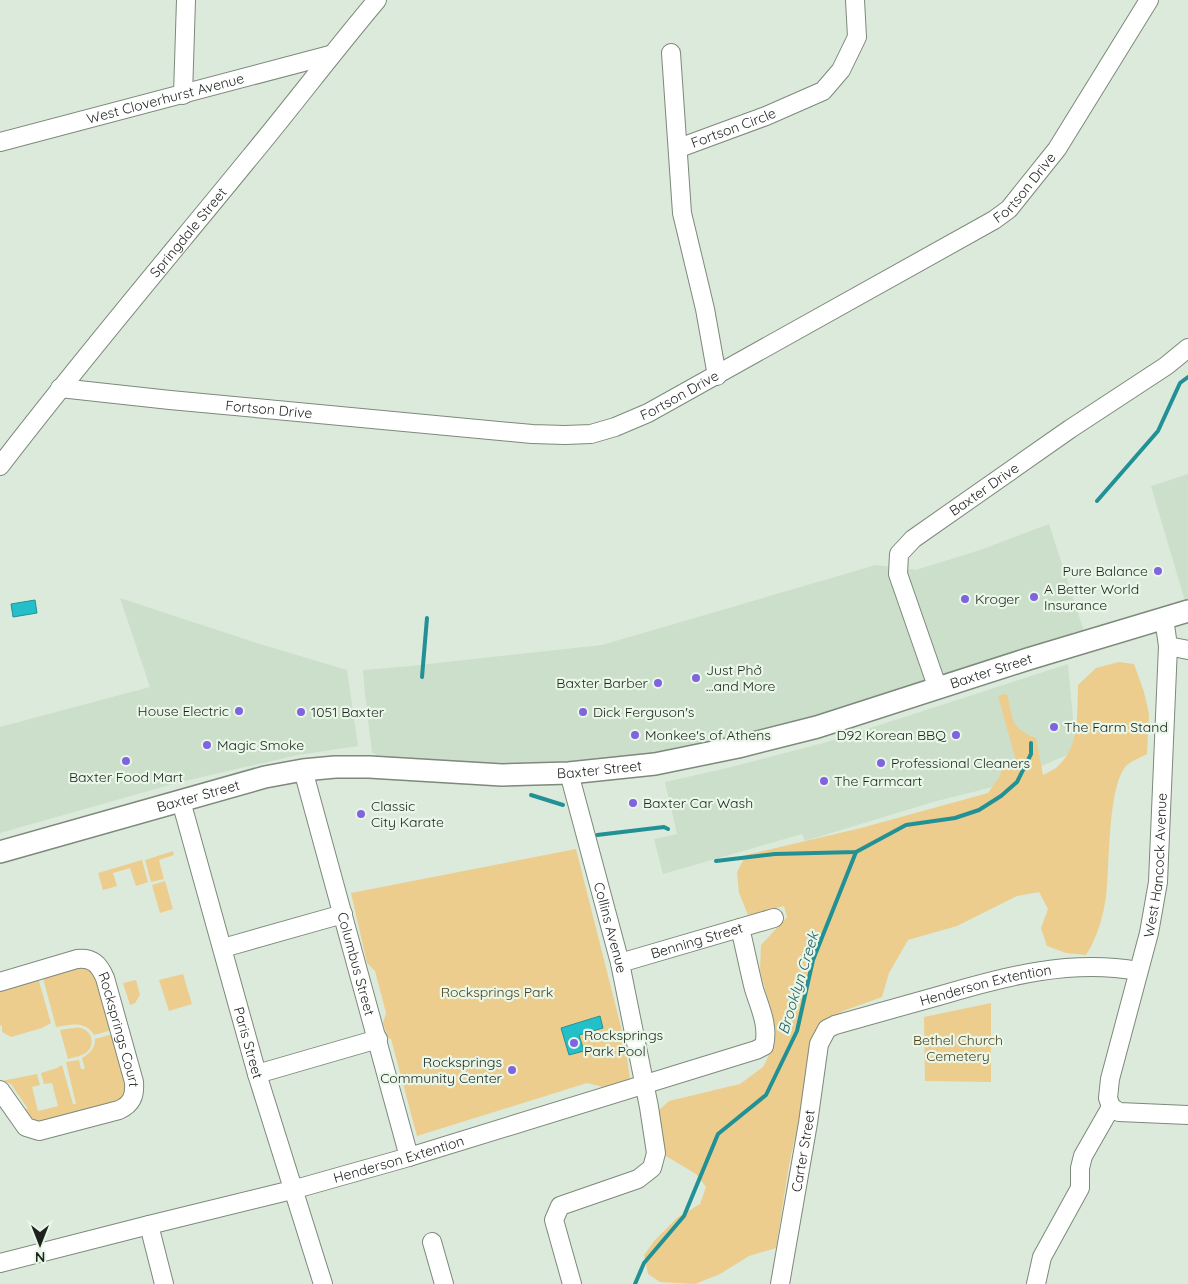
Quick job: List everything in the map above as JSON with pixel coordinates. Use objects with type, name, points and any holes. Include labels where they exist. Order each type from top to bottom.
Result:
[{"type":"main road","name":"Baxter Street","points":[[0,852],[265,777],[303,770],[354,767],[496,774],[569,773],[655,764],[738,747],[817,727],[1028,659],[1188,611]]},
{"type":"street","points":[[183,95],[186,0]]},
{"type":"street","name":"Springdale Street","points":[[0,466],[60,388],[377,0]]},
{"type":"street","name":"Fortson Circle","points":[[717,376],[705,309],[682,213],[679,181],[679,148],[766,116],[823,91],[841,70],[857,37],[855,0]]},
{"type":"street","name":"Fortson Drive","points":[[60,388],[480,429],[565,435],[591,434],[616,427],[648,413],[717,376],[966,237],[1009,209],[1058,149],[1149,0]]},
{"type":"street","points":[[671,53],[679,148]]},
{"type":"street","name":"West Cloverhurst Avenue","points":[[0,142],[330,56]]},
{"type":"street","name":"Baxter Drive","points":[[938,689],[898,574],[899,554],[913,539],[1070,429],[1166,366],[1188,348]]},
{"type":"street","name":"West Hancock Avenue","points":[[1111,1107],[1108,1098],[1110,1078],[1149,933],[1158,882],[1168,646],[1164,618]]},
{"type":"street","points":[[1168,646],[1188,650]]},
{"type":"street","name":"Columbus Street","points":[[303,770],[409,1157]]},
{"type":"street","name":"Collins Avenue","points":[[569,773],[620,964],[650,1107],[656,1153],[652,1168],[638,1179],[560,1206],[554,1220],[572,1284]]},
{"type":"street","name":"Paris Street","points":[[182,800],[257,1074],[322,1284]]},
{"type":"street","points":[[223,948],[343,914]]},
{"type":"street","name":"Benning Street","points":[[620,964],[774,918]]},
{"type":"street","name":"Henderson Extention","points":[[0,1263],[292,1190],[409,1157],[756,1050],[764,1046],[766,1036],[763,1015],[740,928]]},
{"type":"street","name":"Rocksprings Court","points":[[0,982],[77,959],[84,958],[97,964],[105,978],[135,1090],[134,1097],[130,1102],[119,1110],[39,1131],[26,1127],[0,1090]]},
{"type":"street","name":"Henderson Extention","points":[[835,1025],[1022,973],[1056,968],[1102,967],[1138,971]]},
{"type":"street","name":"Carter Street","points":[[780,1284],[808,1123],[819,1044],[827,1030],[835,1025]]},
{"type":"street","points":[[257,1074],[378,1039]]},
{"type":"street","points":[[1036,1284],[1042,1257],[1080,1188],[1080,1168],[1084,1156],[1111,1107],[1119,1112],[1188,1115]]},
{"type":"street","points":[[149,1225],[164,1284]]},
{"type":"street","points":[[432,1242],[444,1284]]},
{"type":"shaded area","points":[[1188,474],[1188,600],[1185,601],[1151,486]]},
{"type":"shaded area","points":[[1049,524],[1084,631],[947,674],[941,671],[903,568],[916,570],[980,550]]},
{"type":"shaded area","points":[[876,565],[892,567],[926,678],[922,682],[813,717],[736,737],[671,751],[587,761],[505,763],[378,756],[372,752],[363,670],[602,645]]},
{"type":"shaded area","points":[[120,598],[260,644],[347,670],[358,746],[298,755],[180,782],[0,833],[0,727],[150,687]]},
{"type":"shaded area","points":[[1068,664],[1076,751],[993,787],[933,802],[805,841],[802,834],[663,874],[654,839],[677,834],[665,782],[827,742]]},
{"type":"green space","points":[[1119,662],[1134,664],[1144,692],[1149,714],[1147,754],[1127,765],[1116,790],[1110,828],[1105,905],[1096,934],[1086,955],[1066,953],[1047,946],[1041,928],[1048,909],[1039,892],[1017,896],[957,926],[908,940],[889,973],[882,997],[843,1011],[819,1026],[789,1165],[776,1248],[749,1256],[720,1274],[695,1284],[660,1282],[648,1274],[644,1255],[655,1240],[677,1218],[700,1204],[706,1187],[696,1174],[666,1156],[659,1110],[669,1101],[740,1084],[763,1067],[775,1043],[774,1024],[760,970],[761,945],[787,917],[784,906],[748,915],[739,893],[737,872],[746,855],[861,828],[988,793],[1000,776],[1003,765],[1016,761],[998,696],[1007,694],[1014,722],[1021,730],[1036,738],[1043,775],[1050,772],[1060,764],[1071,747],[1076,727],[1078,685],[1096,668]]},
{"type":"green space","name":"Rocksprings Park","points":[[576,849],[625,1043],[630,1079],[603,1087],[587,1083],[417,1136],[391,1039],[388,1038],[383,1023],[386,1013],[375,971],[367,963],[351,893]]},
{"type":"green space","points":[[173,851],[174,855],[159,860],[164,879],[151,882],[145,860]]},
{"type":"green space","points":[[142,860],[148,882],[136,886],[130,868],[113,873],[117,886],[103,890],[98,873]]},
{"type":"green space","points":[[165,881],[173,909],[160,913],[152,885]]},
{"type":"green space","points":[[85,967],[95,973],[112,1030],[94,1035],[82,1025],[56,1027],[43,978],[75,968]]},
{"type":"green space","points":[[183,974],[192,1004],[169,1011],[159,980]]},
{"type":"green space","points":[[38,978],[51,1023],[42,1028],[11,1037],[2,1032],[2,1026],[0,1025],[0,991]]},
{"type":"green space","points":[[136,980],[140,995],[135,1003],[130,1005],[123,983]]},
{"type":"green space","name":"Bethel Church Cemetery","points":[[991,1003],[991,1082],[925,1081],[924,1017]]},
{"type":"green space","points":[[80,1028],[88,1032],[92,1041],[90,1048],[84,1054],[68,1059],[60,1030]]},
{"type":"green space","points":[[113,1034],[127,1092],[119,1102],[43,1124],[33,1123],[21,1108],[28,1109],[11,1084],[1,1081],[37,1074],[40,1085],[32,1087],[38,1111],[58,1106],[52,1083],[44,1084],[41,1073],[62,1065],[73,1104],[76,1104],[66,1062],[79,1060],[81,1069],[85,1069],[82,1058],[92,1050],[95,1039]]},
{"type":"water","points":[[35,600],[37,613],[13,617],[11,604]]},
{"type":"water","name":"Rocksprings Park Pool","points":[[600,1016],[603,1028],[579,1035],[584,1051],[569,1055],[561,1028]]},
{"type":"waterway","name":"Brooklyn Creek","points":[[1097,501],[1158,431],[1180,383],[1188,377]]},
{"type":"waterway","points":[[422,677],[427,618]]},
{"type":"waterway","points":[[716,861],[775,854],[856,852],[906,825],[955,818],[979,810],[1001,796],[1017,782],[1031,754],[1031,743]]},
{"type":"waterway","points":[[531,795],[563,805]]},
{"type":"waterway","points":[[597,835],[664,827],[668,829]]},
{"type":"waterway","name":"Brooklyn Creek","points":[[635,1284],[644,1263],[684,1216],[718,1134],[766,1095],[797,1031],[813,960],[856,852]]},
{"type":"place","name":"Pure Balance","points":[[1158,571]]},
{"type":"place","name":"A Better World Insurance","points":[[1034,597]]},
{"type":"place","name":"Kroger","points":[[965,599]]},
{"type":"place","name":"Just Phở ...and More","points":[[696,678]]},
{"type":"place","name":"Baxter Barber","points":[[658,683]]},
{"type":"place","name":"House Electric","points":[[239,711]]},
{"type":"place","name":"1051 Baxter","points":[[301,712]]},
{"type":"place","name":"Dick Ferguson's","points":[[583,712]]},
{"type":"place","name":"The Farm Stand","points":[[1054,727]]},
{"type":"place","name":"Monkee's of Athens","points":[[635,735]]},
{"type":"place","name":"D92 Korean BBQ","points":[[956,735]]},
{"type":"place","name":"Magic Smoke","points":[[207,745]]},
{"type":"place","name":"Baxter Food Mart","points":[[126,761]]},
{"type":"place","name":"Professional Cleaners","points":[[881,763]]},
{"type":"place","name":"The Farmcart","points":[[824,781]]},
{"type":"place","name":"Baxter Car Wash","points":[[633,803]]},
{"type":"place","name":"Classic City Karate","points":[[361,814]]},
{"type":"place","name":"Rocksprings Park Pool","points":[[574,1043]]},
{"type":"place","name":"Rocksprings Community Center","points":[[512,1070]]}]
